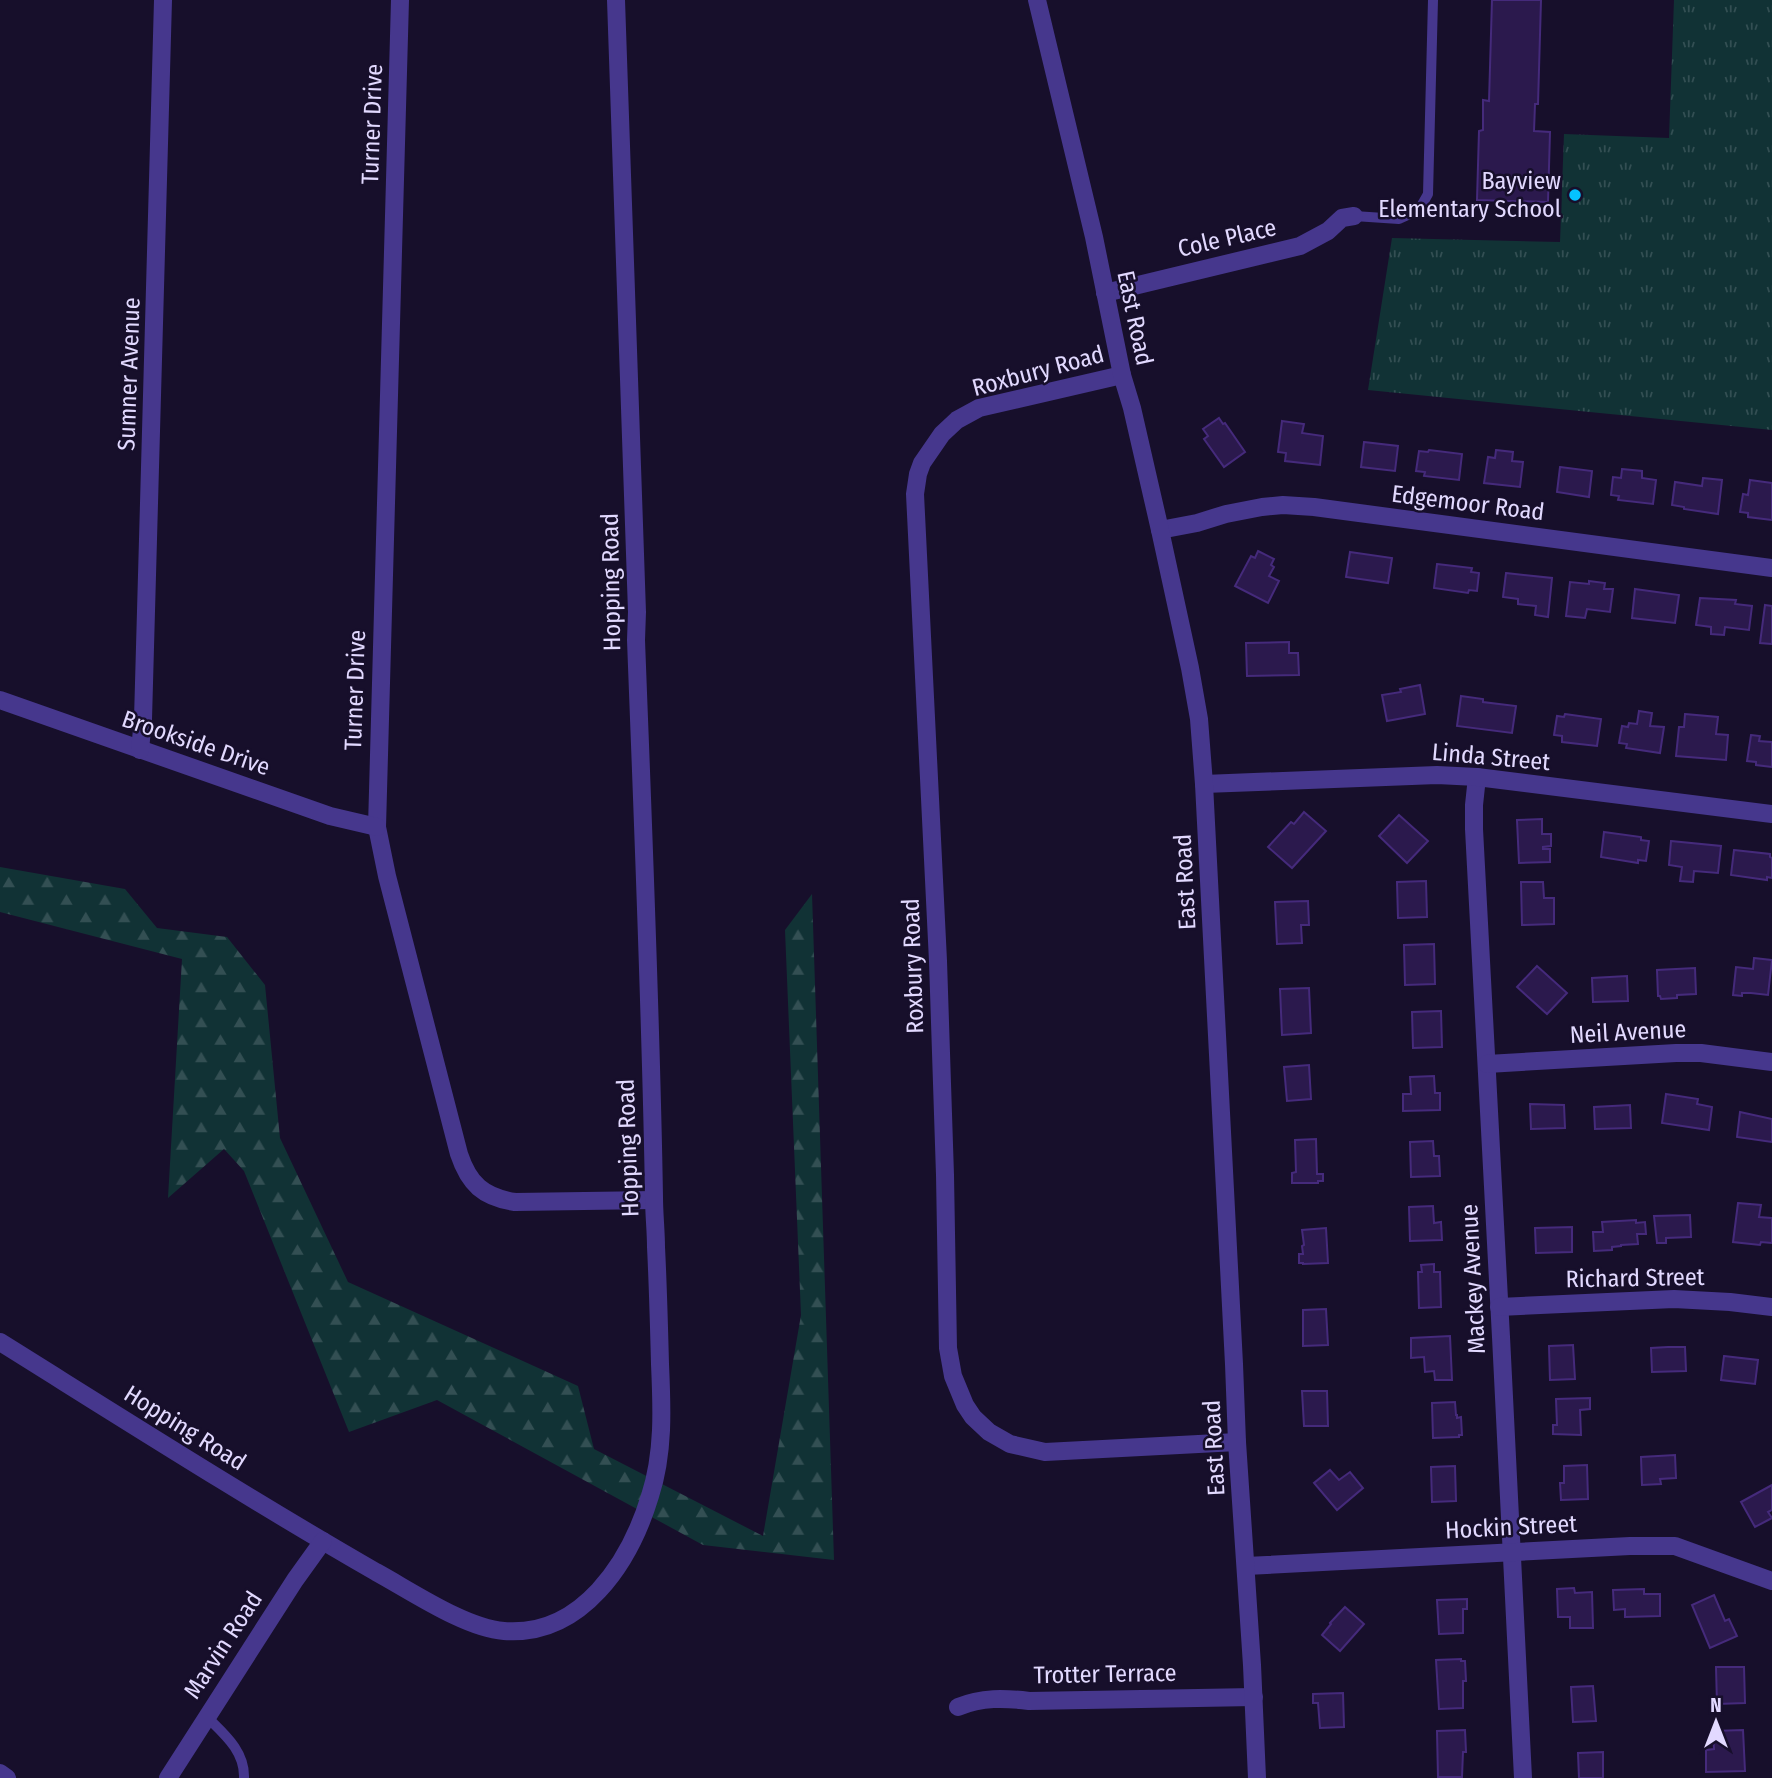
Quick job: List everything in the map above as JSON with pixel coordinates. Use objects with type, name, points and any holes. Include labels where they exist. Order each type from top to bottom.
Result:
[{"type":"street","name":"Sumner Avenue","points":[[140,750],[163,0]]},
{"type":"street","name":"Turner Drive","points":[[400,0],[377,827],[387,876],[455,1140],[464,1168],[478,1188],[489,1196],[515,1202],[653,1200]]},
{"type":"street","name":"Hopping Road","points":[[0,1342],[323,1541],[426,1600],[472,1624],[489,1629],[508,1632],[533,1630],[556,1624],[573,1614],[615,1570],[641,1520],[658,1465],[662,1402],[653,1200],[637,612],[616,0]]},
{"type":"street","name":"East Road","points":[[1037,0],[1094,237],[1122,374],[1160,530],[1199,719],[1257,1778]]},
{"type":"street","name":"Cole Place","points":[[1105,293],[1300,246],[1328,232],[1342,218],[1354,216]]},
{"type":"street","name":"Roxbury Road","points":[[1122,374],[979,408],[957,420],[942,434],[928,453],[918,474],[915,494],[939,974],[948,1348],[953,1376],[965,1405],[989,1432],[1010,1444],[1045,1452],[1237,1442]]},
{"type":"street","name":"Edgemoor Road","points":[[1160,530],[1226,514],[1283,505],[1772,568]]},
{"type":"street","name":"Brookside Drive","points":[[0,700],[330,816],[377,827]]},
{"type":"street","name":"Linda Street","points":[[1204,785],[1437,775],[1477,777],[1772,814]]},
{"type":"street","name":"Mackey Avenue","points":[[1477,777],[1474,829],[1522,1778]]},
{"type":"street","name":"Neil Avenue","points":[[1487,1064],[1676,1053],[1701,1053],[1772,1062]]},
{"type":"street","name":"Richard Street","points":[[1499,1307],[1674,1299],[1730,1301],[1772,1307]]},
{"type":"street","name":"Marvin Road","points":[[168,1778],[323,1541]]},
{"type":"street","name":"Hockin Street","points":[[1246,1566],[1630,1545],[1675,1546],[1772,1581]]},
{"type":"street","name":"Trotter Terrace","points":[[958,1707],[973,1701],[1005,1698],[1030,1701],[1254,1697]]},
{"type":"street","points":[[0,1773],[7,1778]]},
{"type":"lane","points":[[1354,216],[1399,219],[1419,209],[1428,194],[1433,0]]},
{"type":"lane","points":[[206,1717],[230,1739],[242,1760],[244,1778]]},
{"type":"green space","name":"Bayview Elementary School","points":[[1674,0],[1772,0],[1772,430],[1368,390],[1392,238],[1560,242],[1564,134],[1669,138]]},
{"type":"green space","points":[[0,867],[125,889],[157,928],[227,937],[265,985],[280,1138],[348,1282],[578,1386],[594,1449],[763,1536],[801,1315],[785,930],[812,894],[834,1560],[703,1545],[437,1400],[349,1432],[244,1171],[224,1149],[168,1198],[182,959],[0,912]]},
{"type":"building","name":"Bayview Elementary School","points":[[1492,0],[1541,0],[1538,104],[1535,104],[1534,131],[1550,132],[1548,202],[1477,200],[1479,131],[1483,130],[1483,100],[1489,101]]},
{"type":"building","points":[[1219,418],[1245,452],[1224,467],[1204,439],[1208,436],[1203,429]]},
{"type":"building","points":[[1282,421],[1304,424],[1302,433],[1323,436],[1320,465],[1285,461],[1286,453],[1278,452]]},
{"type":"building","points":[[1364,442],[1398,446],[1395,471],[1361,467]]},
{"type":"building","points":[[1496,450],[1513,452],[1512,461],[1523,462],[1520,487],[1484,483],[1488,457],[1495,458]]},
{"type":"building","points":[[1419,451],[1462,454],[1459,480],[1424,476],[1425,472],[1416,471]]},
{"type":"building","points":[[1560,467],[1592,471],[1589,497],[1557,492]]},
{"type":"building","points":[[1622,469],[1642,471],[1642,478],[1656,480],[1653,504],[1618,500],[1619,496],[1611,495],[1613,477],[1621,478]]},
{"type":"building","points":[[1703,478],[1722,480],[1718,514],[1672,505],[1675,482],[1702,486]]},
{"type":"building","points":[[1750,480],[1772,483],[1772,520],[1748,517],[1748,513],[1740,512],[1743,494],[1748,495]]},
{"type":"building","points":[[1258,551],[1274,559],[1271,565],[1274,567],[1269,576],[1279,581],[1268,603],[1235,586],[1251,556],[1255,558]]},
{"type":"building","points":[[1350,552],[1392,558],[1388,583],[1346,577]]},
{"type":"building","points":[[1437,564],[1472,568],[1471,572],[1479,573],[1477,591],[1469,590],[1468,593],[1434,588]]},
{"type":"building","points":[[1506,573],[1552,578],[1548,617],[1535,615],[1536,606],[1518,604],[1518,599],[1503,597]]},
{"type":"building","points":[[1589,581],[1605,583],[1604,589],[1613,589],[1610,612],[1587,609],[1585,618],[1566,616],[1570,582],[1589,584]]},
{"type":"building","points":[[1635,589],[1679,595],[1675,623],[1632,618]]},
{"type":"building","points":[[1700,598],[1736,600],[1735,604],[1752,606],[1749,630],[1725,627],[1724,635],[1711,634],[1711,627],[1696,625]]},
{"type":"building","points":[[1765,605],[1772,606],[1772,644],[1760,643]]},
{"type":"building","points":[[1289,642],[1289,653],[1298,653],[1299,675],[1247,676],[1246,643]]},
{"type":"building","points":[[1420,685],[1425,714],[1387,721],[1382,695]]},
{"type":"building","points":[[1461,696],[1516,706],[1512,733],[1457,726]]},
{"type":"building","points":[[1639,711],[1652,713],[1650,726],[1664,727],[1660,753],[1626,748],[1627,744],[1619,743],[1622,726],[1637,724]]},
{"type":"building","points":[[1565,714],[1601,719],[1597,746],[1562,742],[1562,736],[1554,735],[1557,716],[1564,717]]},
{"type":"building","points":[[1685,714],[1718,717],[1716,734],[1728,735],[1726,760],[1676,756],[1679,727],[1684,727]]},
{"type":"building","points":[[1751,735],[1760,736],[1759,741],[1772,742],[1772,767],[1747,761]]},
{"type":"building","points":[[1304,812],[1326,831],[1292,868],[1268,847]]},
{"type":"building","points":[[1399,815],[1428,841],[1407,863],[1379,836]]},
{"type":"building","points":[[1542,819],[1542,834],[1551,834],[1551,846],[1543,847],[1550,849],[1550,862],[1519,863],[1517,820]]},
{"type":"building","points":[[1604,832],[1641,837],[1641,840],[1649,841],[1646,861],[1638,860],[1638,863],[1601,857]]},
{"type":"building","points":[[1671,841],[1721,846],[1718,873],[1694,871],[1693,882],[1680,881],[1682,867],[1669,865]]},
{"type":"building","points":[[1734,850],[1770,854],[1772,878],[1767,877],[1767,880],[1731,875]]},
{"type":"building","points":[[1426,881],[1427,917],[1398,918],[1397,882]]},
{"type":"building","points":[[1521,882],[1543,882],[1544,898],[1554,898],[1554,924],[1522,925]]},
{"type":"building","points":[[1308,901],[1309,925],[1301,925],[1302,943],[1277,944],[1275,902]]},
{"type":"building","points":[[1434,944],[1435,984],[1405,985],[1404,945]]},
{"type":"building","points":[[1754,958],[1772,960],[1768,995],[1733,995],[1736,967],[1753,969]]},
{"type":"building","points":[[1537,966],[1567,993],[1547,1014],[1517,987]]},
{"type":"building","points":[[1695,968],[1696,994],[1661,999],[1658,996],[1657,970]]},
{"type":"building","points":[[1627,976],[1628,1001],[1593,1002],[1592,978]]},
{"type":"building","points":[[1309,988],[1311,1033],[1282,1035],[1280,989]]},
{"type":"building","points":[[1441,1011],[1442,1047],[1413,1048],[1412,1012]]},
{"type":"building","points":[[1309,1065],[1311,1099],[1287,1101],[1284,1067]]},
{"type":"building","points":[[1434,1076],[1435,1093],[1440,1093],[1440,1110],[1403,1111],[1403,1094],[1411,1094],[1410,1077]]},
{"type":"building","points":[[1666,1094],[1698,1099],[1697,1104],[1712,1107],[1709,1130],[1662,1123]]},
{"type":"building","points":[[1530,1104],[1564,1105],[1565,1128],[1531,1129]]},
{"type":"building","points":[[1630,1105],[1631,1128],[1595,1129],[1594,1107]]},
{"type":"building","points":[[1740,1112],[1772,1119],[1772,1142],[1737,1137]]},
{"type":"building","points":[[1316,1139],[1317,1174],[1323,1174],[1323,1181],[1292,1183],[1292,1173],[1296,1172],[1295,1140]]},
{"type":"building","points":[[1433,1141],[1434,1156],[1439,1156],[1440,1176],[1411,1177],[1410,1142]]},
{"type":"building","points":[[1738,1203],[1761,1205],[1759,1217],[1772,1218],[1772,1243],[1761,1242],[1760,1245],[1733,1242]]},
{"type":"building","points":[[1433,1206],[1434,1223],[1441,1222],[1442,1240],[1410,1241],[1409,1207]]},
{"type":"building","points":[[1690,1215],[1691,1237],[1666,1238],[1666,1243],[1657,1243],[1654,1216]]},
{"type":"building","points":[[1636,1220],[1636,1223],[1645,1222],[1646,1234],[1637,1234],[1638,1244],[1594,1251],[1593,1232],[1603,1232],[1602,1222]]},
{"type":"building","points":[[1572,1227],[1572,1252],[1536,1253],[1535,1228]]},
{"type":"building","points":[[1326,1228],[1328,1263],[1299,1263],[1299,1254],[1303,1254],[1304,1245],[1302,1230]]},
{"type":"building","points":[[1434,1264],[1434,1272],[1440,1272],[1441,1307],[1419,1308],[1418,1272],[1422,1272],[1421,1265]]},
{"type":"building","points":[[1326,1309],[1328,1345],[1303,1346],[1303,1310]]},
{"type":"building","points":[[1450,1336],[1452,1380],[1435,1380],[1434,1371],[1425,1372],[1424,1357],[1411,1358],[1411,1338]]},
{"type":"building","points":[[1573,1345],[1575,1379],[1550,1380],[1549,1346]]},
{"type":"building","points":[[1685,1347],[1686,1371],[1652,1372],[1651,1348]]},
{"type":"building","points":[[1724,1356],[1758,1360],[1755,1384],[1721,1380]]},
{"type":"building","points":[[1302,1391],[1327,1391],[1328,1426],[1304,1426]]},
{"type":"building","points":[[1590,1398],[1590,1409],[1580,1410],[1581,1435],[1553,1434],[1553,1425],[1557,1425],[1556,1399]]},
{"type":"building","points":[[1455,1402],[1457,1418],[1461,1417],[1462,1435],[1433,1438],[1432,1403]]},
{"type":"building","points":[[1675,1455],[1676,1478],[1660,1479],[1661,1484],[1642,1485],[1641,1457]]},
{"type":"building","points":[[1587,1465],[1588,1499],[1561,1500],[1560,1483],[1564,1483],[1564,1466]]},
{"type":"building","points":[[1455,1466],[1456,1501],[1432,1502],[1431,1467]]},
{"type":"building","points":[[1330,1470],[1339,1480],[1350,1472],[1363,1488],[1337,1510],[1314,1483]]},
{"type":"building","points":[[1772,1485],[1772,1510],[1768,1512],[1772,1518],[1755,1527],[1741,1502]]},
{"type":"building","points":[[1574,1588],[1575,1593],[1592,1592],[1593,1628],[1570,1628],[1570,1617],[1558,1617],[1557,1589]]},
{"type":"building","points":[[1644,1589],[1644,1594],[1660,1594],[1660,1616],[1625,1617],[1625,1609],[1614,1610],[1613,1590]]},
{"type":"building","points":[[1714,1595],[1725,1621],[1729,1619],[1737,1636],[1710,1648],[1692,1605]]},
{"type":"building","points":[[1467,1599],[1467,1609],[1463,1609],[1463,1633],[1439,1634],[1437,1600]]},
{"type":"building","points":[[1345,1607],[1364,1624],[1340,1651],[1322,1635]]},
{"type":"building","points":[[1436,1660],[1465,1661],[1466,1681],[1463,1681],[1463,1708],[1439,1709]]},
{"type":"building","points":[[1716,1667],[1744,1667],[1745,1703],[1717,1704]]},
{"type":"building","points":[[1593,1686],[1596,1721],[1573,1722],[1571,1687]]},
{"type":"building","points":[[1343,1693],[1344,1727],[1320,1728],[1318,1703],[1313,1703],[1313,1694]]},
{"type":"building","points":[[1465,1730],[1466,1752],[1463,1752],[1462,1777],[1438,1777],[1437,1731]]},
{"type":"building","points":[[1743,1730],[1745,1771],[1706,1772],[1706,1750],[1714,1749],[1713,1731]]},
{"type":"building","points":[[1603,1752],[1603,1778],[1579,1778],[1578,1753]]},
{"type":"place","name":"Bayview Elementary School","points":[[1575,195]]}]
